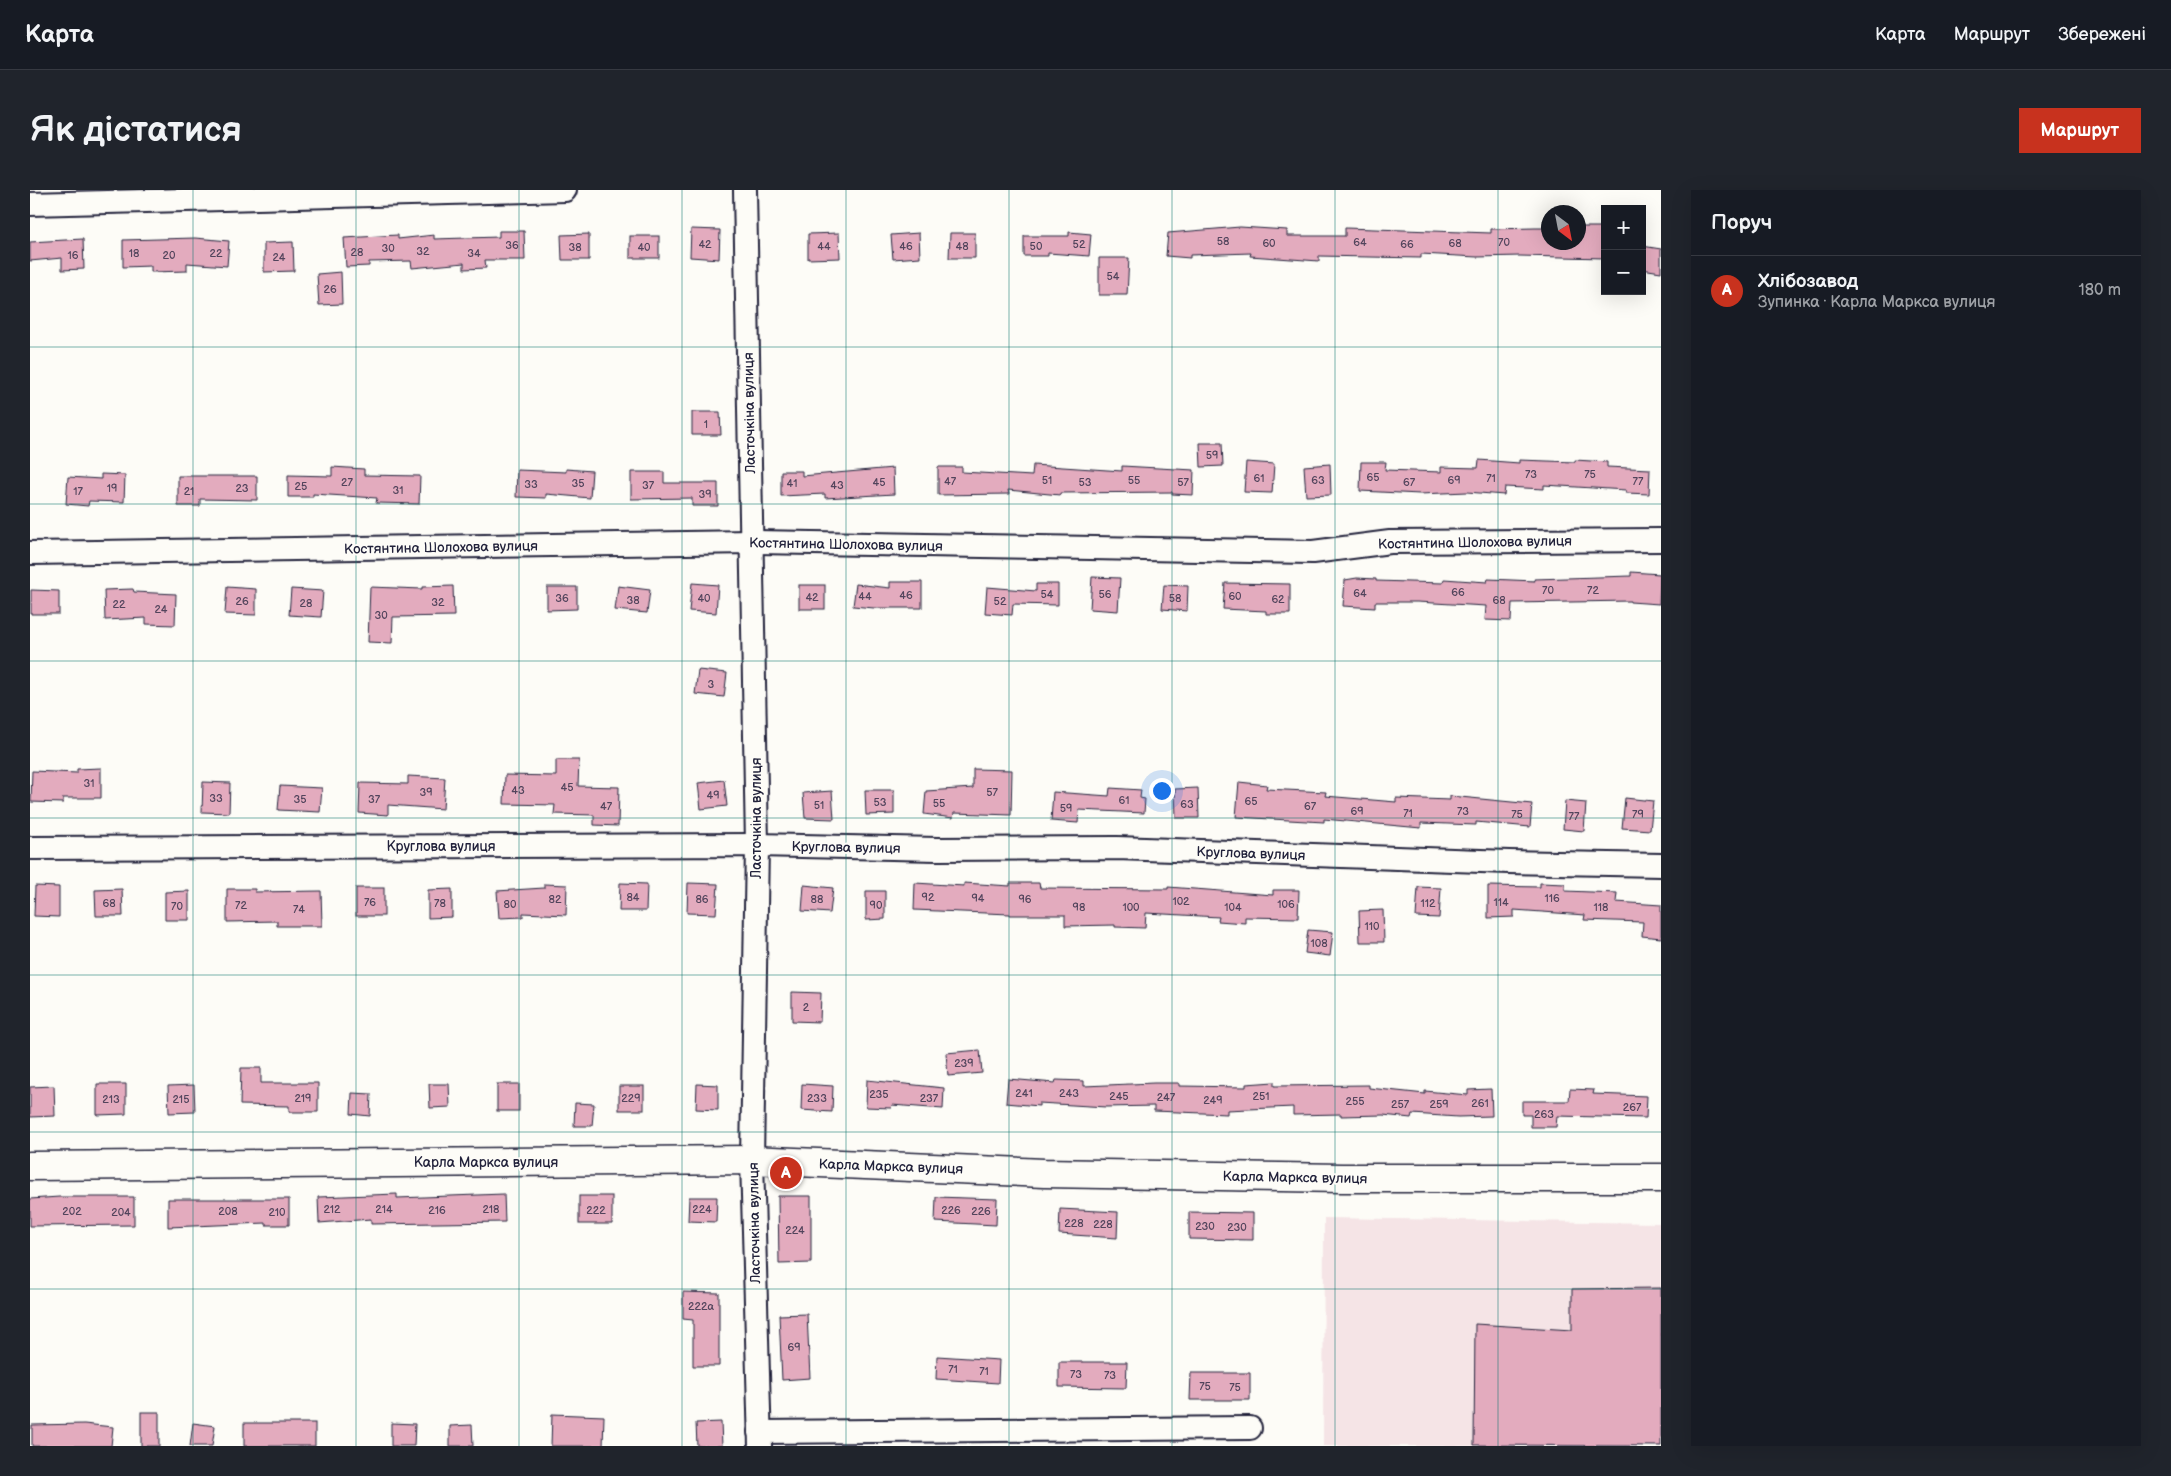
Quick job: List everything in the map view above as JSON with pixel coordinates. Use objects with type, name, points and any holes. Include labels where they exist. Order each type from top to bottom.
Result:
[{"type":"street","points":[[30,204],[566,190]]},
{"type":"street","name":"Ласточкіна вулиця","points":[[744,190],[757,846],[752,1160],[760,1439]]},
{"type":"street","name":"Костянтина Шолохова вулиця","points":[[30,553],[752,542],[1313,552],[1390,542],[1661,540]]},
{"type":"street","name":"Круглова вулиця","points":[[30,848],[757,846],[937,849],[1117,848],[1510,862],[1661,865]]},
{"type":"street","name":"Карла Маркса вулиця","points":[[30,1166],[752,1160],[1044,1173],[1342,1178],[1661,1178]]},
{"type":"street","points":[[760,1439],[1250,1428]]},
{"type":"shaded area","points":[[1324,1218],[1661,1223],[1661,1446],[1323,1446]]},
{"type":"building","points":[[1240,227],[1287,230],[1287,236],[1345,236],[1345,228],[1491,233],[1491,229],[1541,228],[1541,250],[1586,250],[1586,227],[1601,227],[1601,258],[1477,257],[1421,254],[1421,258],[1319,256],[1319,261],[1250,256],[1251,253],[1190,255],[1190,258],[1166,256],[1168,233]]},
{"type":"building","points":[[691,229],[720,230],[719,259],[690,257]]},
{"type":"building","points":[[499,231],[524,231],[525,260],[485,260],[486,268],[464,269],[464,263],[412,268],[411,261],[369,262],[369,266],[346,267],[344,238],[398,235],[398,239],[434,235],[434,239],[499,237]]},
{"type":"building","points":[[1069,232],[1091,234],[1089,256],[1048,253],[1048,256],[1024,256],[1024,236],[1069,236]]},
{"type":"building","points":[[839,233],[840,258],[808,259],[808,234]]},
{"type":"building","points":[[919,233],[920,257],[893,259],[891,235]]},
{"type":"building","points":[[950,233],[975,233],[975,258],[949,258]]},
{"type":"building","points":[[589,234],[589,260],[562,260],[561,235]]},
{"type":"building","points":[[630,236],[659,236],[659,258],[630,258]]},
{"type":"building","points":[[195,238],[229,241],[227,266],[187,263],[187,271],[151,272],[151,266],[123,267],[123,240]]},
{"type":"building","points":[[83,239],[84,269],[62,270],[62,258],[30,261],[30,242]]},
{"type":"building","points":[[293,242],[294,271],[264,272],[264,243]]},
{"type":"building","points":[[1646,247],[1661,249],[1661,272],[1646,270]]},
{"type":"building","points":[[1099,258],[1129,258],[1127,295],[1099,295]]},
{"type":"building","points":[[341,272],[342,304],[319,305],[317,274]]},
{"type":"building","points":[[692,412],[720,412],[721,435],[692,435]]},
{"type":"building","points":[[1200,443],[1222,443],[1223,466],[1201,467]]},
{"type":"building","points":[[1479,460],[1519,463],[1519,460],[1575,462],[1575,460],[1607,462],[1607,467],[1650,469],[1649,494],[1626,493],[1626,490],[1544,485],[1544,489],[1505,487],[1504,495],[1467,492],[1420,494],[1360,491],[1361,462],[1386,462],[1385,470],[1441,472],[1441,467],[1478,468]]},
{"type":"building","points":[[1246,462],[1274,464],[1272,493],[1244,492]]},
{"type":"building","points":[[1330,464],[1331,495],[1306,496],[1304,466]]},
{"type":"building","points":[[1033,465],[1122,471],[1122,466],[1194,470],[1193,495],[1172,494],[1172,492],[1060,493],[1060,495],[1008,490],[1009,494],[938,495],[938,467],[962,467],[962,472],[1032,476]]},
{"type":"building","points":[[332,467],[364,469],[364,475],[420,476],[419,504],[376,503],[377,498],[313,494],[313,497],[288,497],[288,475],[332,476]]},
{"type":"building","points":[[893,468],[894,494],[825,498],[825,494],[781,496],[781,471],[802,471],[802,476]]},
{"type":"building","points":[[566,469],[592,471],[590,498],[546,494],[546,498],[516,497],[517,470],[566,472]]},
{"type":"building","points":[[631,472],[664,472],[664,483],[718,483],[718,506],[692,506],[692,498],[631,499]]},
{"type":"building","points":[[101,474],[125,475],[124,502],[89,501],[88,506],[66,504],[68,477],[101,479]]},
{"type":"building","points":[[178,476],[257,476],[257,500],[200,499],[200,506],[178,506]]},
{"type":"building","points":[[1631,572],[1660,574],[1659,604],[1630,601],[1512,603],[1511,621],[1485,620],[1486,606],[1417,602],[1375,602],[1375,608],[1343,606],[1345,580],[1357,578],[1376,579],[1376,581],[1443,583],[1444,579],[1487,582],[1488,579],[1535,581],[1534,579],[1631,576]]},
{"type":"building","points":[[1092,577],[1120,578],[1118,611],[1090,609]]},
{"type":"building","points":[[890,582],[922,582],[922,608],[853,606],[856,584],[890,588]]},
{"type":"building","points":[[692,583],[718,585],[716,613],[689,611]]},
{"type":"building","points":[[1225,583],[1290,584],[1290,614],[1266,614],[1266,611],[1223,609]]},
{"type":"building","points":[[1036,584],[1058,584],[1058,605],[1013,604],[1012,615],[985,613],[987,587],[1036,591]]},
{"type":"building","points":[[799,585],[825,585],[825,609],[799,609]]},
{"type":"building","points":[[1164,585],[1188,586],[1187,611],[1162,609]]},
{"type":"building","points":[[453,586],[454,616],[393,617],[392,643],[368,642],[370,587],[422,589],[422,587]]},
{"type":"building","points":[[618,586],[650,590],[647,613],[615,610]]},
{"type":"building","points":[[227,587],[256,589],[256,615],[225,614]]},
{"type":"building","points":[[547,587],[577,587],[577,609],[547,610]]},
{"type":"building","points":[[133,589],[134,592],[176,594],[175,625],[146,624],[146,618],[105,620],[104,590]]},
{"type":"building","points":[[291,589],[323,591],[321,617],[289,615]]},
{"type":"building","points":[[31,590],[59,591],[59,614],[31,614]]},
{"type":"building","points":[[698,670],[727,673],[724,697],[695,694]]},
{"type":"building","points":[[556,760],[579,760],[578,786],[619,787],[618,826],[594,825],[594,815],[554,814],[555,805],[504,804],[505,775],[556,776]]},
{"type":"building","points":[[101,768],[101,798],[63,798],[63,803],[31,802],[32,771],[77,773],[77,769]]},
{"type":"building","points":[[973,769],[1012,770],[1011,815],[954,813],[953,818],[924,814],[926,791],[973,788]]},
{"type":"building","points":[[408,776],[445,778],[443,809],[388,805],[388,815],[359,813],[360,783],[408,784]]},
{"type":"building","points":[[724,780],[727,806],[701,809],[698,783]]},
{"type":"building","points":[[203,782],[230,783],[229,813],[202,812]]},
{"type":"building","points":[[1239,782],[1267,785],[1266,789],[1326,792],[1325,796],[1396,802],[1396,798],[1450,800],[1450,796],[1532,804],[1530,827],[1476,822],[1476,825],[1421,823],[1421,828],[1324,819],[1324,822],[1236,817]]},
{"type":"building","points":[[280,786],[322,788],[320,812],[278,810]]},
{"type":"building","points":[[1110,788],[1141,790],[1140,798],[1145,799],[1144,813],[1079,810],[1078,823],[1051,821],[1053,792],[1109,796]]},
{"type":"building","points":[[1198,788],[1199,818],[1176,818],[1175,789]]},
{"type":"building","points":[[865,790],[894,790],[894,814],[866,815]]},
{"type":"building","points":[[832,791],[834,819],[805,818],[803,793]]},
{"type":"building","points":[[1625,798],[1653,801],[1650,830],[1622,828]]},
{"type":"building","points":[[1565,801],[1586,803],[1584,831],[1563,829]]},
{"type":"building","points":[[620,883],[647,884],[646,911],[619,911]]},
{"type":"building","points":[[688,883],[718,884],[716,914],[687,913]]},
{"type":"building","points":[[915,883],[964,886],[964,883],[1010,886],[1010,883],[1039,883],[1040,888],[1168,889],[1168,887],[1273,895],[1273,890],[1299,890],[1298,918],[1245,917],[1245,923],[1218,921],[1219,917],[1146,913],[1145,928],[1115,927],[1115,925],[1065,926],[1065,915],[1010,915],[914,910]]},
{"type":"building","points":[[1540,883],[1565,884],[1565,891],[1617,893],[1616,902],[1661,905],[1661,938],[1642,936],[1643,922],[1584,920],[1585,915],[1514,910],[1514,917],[1488,918],[1488,886],[1540,887]]},
{"type":"building","points":[[544,884],[567,885],[566,915],[523,913],[523,917],[499,918],[497,891],[544,888]]},
{"type":"building","points":[[804,885],[833,888],[830,913],[802,911]]},
{"type":"building","points":[[35,886],[59,887],[59,917],[34,916]]},
{"type":"building","points":[[1418,887],[1441,888],[1439,918],[1416,917]]},
{"type":"building","points":[[356,888],[384,888],[384,916],[356,916]]},
{"type":"building","points":[[122,889],[123,916],[96,916],[95,890]]},
{"type":"building","points":[[227,889],[255,889],[255,892],[321,891],[322,926],[277,926],[277,921],[227,922]]},
{"type":"building","points":[[452,889],[452,917],[428,918],[428,890]]},
{"type":"building","points":[[189,891],[189,920],[165,920],[165,892]]},
{"type":"building","points":[[866,891],[885,891],[885,919],[866,920]]},
{"type":"building","points":[[1383,910],[1384,942],[1360,942],[1359,911]]},
{"type":"building","points":[[1308,930],[1333,932],[1330,956],[1305,953]]},
{"type":"building","points":[[792,992],[821,993],[820,1022],[792,1021]]},
{"type":"building","points":[[980,1050],[982,1073],[948,1076],[946,1053]]},
{"type":"building","points":[[241,1068],[261,1068],[261,1083],[318,1083],[318,1112],[289,1112],[289,1106],[240,1105]]},
{"type":"building","points":[[1008,1079],[1055,1083],[1056,1080],[1084,1081],[1084,1086],[1179,1083],[1179,1086],[1246,1087],[1246,1084],[1274,1082],[1274,1086],[1369,1085],[1369,1088],[1425,1094],[1425,1091],[1468,1095],[1468,1090],[1491,1089],[1492,1116],[1458,1117],[1412,1114],[1411,1118],[1383,1115],[1293,1115],[1293,1107],[1227,1110],[1227,1114],[1154,1111],[1154,1106],[1106,1107],[1039,1103],[1039,1106],[1006,1103]]},
{"type":"building","points":[[867,1080],[944,1088],[943,1109],[892,1105],[891,1108],[866,1107]]},
{"type":"building","points":[[97,1084],[126,1084],[126,1114],[97,1115]]},
{"type":"building","points":[[429,1084],[449,1084],[450,1107],[430,1108]]},
{"type":"building","points":[[497,1084],[519,1084],[519,1111],[497,1111]]},
{"type":"building","points":[[697,1084],[718,1085],[718,1110],[696,1109]]},
{"type":"building","points":[[802,1084],[833,1086],[832,1112],[801,1110]]},
{"type":"building","points":[[194,1085],[195,1112],[169,1113],[168,1086]]},
{"type":"building","points":[[54,1086],[55,1116],[30,1117],[30,1087]]},
{"type":"building","points":[[619,1086],[644,1086],[644,1110],[619,1110]]},
{"type":"building","points":[[1570,1089],[1594,1090],[1593,1094],[1647,1096],[1646,1118],[1557,1116],[1556,1127],[1531,1127],[1531,1115],[1522,1115],[1522,1101],[1569,1101]]},
{"type":"building","points":[[352,1093],[371,1094],[370,1116],[351,1114]]},
{"type":"building","points":[[575,1103],[594,1104],[592,1126],[574,1126]]},
{"type":"building","points":[[397,1194],[397,1198],[504,1194],[505,1222],[371,1224],[371,1219],[319,1223],[318,1197]]},
{"type":"building","points":[[579,1196],[612,1196],[612,1224],[579,1224]]},
{"type":"building","points":[[778,1196],[811,1196],[811,1263],[779,1264]]},
{"type":"building","points":[[134,1197],[134,1225],[30,1226],[30,1199]]},
{"type":"building","points":[[689,1197],[717,1197],[716,1222],[688,1221]]},
{"type":"building","points":[[936,1197],[997,1199],[996,1225],[935,1222]]},
{"type":"building","points":[[168,1199],[289,1199],[289,1225],[266,1225],[266,1223],[168,1227]]},
{"type":"building","points":[[1060,1209],[1118,1212],[1117,1238],[1059,1234]]},
{"type":"building","points":[[1189,1212],[1253,1213],[1253,1240],[1189,1239]]},
{"type":"building","points":[[1661,1288],[1661,1446],[1474,1445],[1475,1324],[1572,1330],[1572,1289]]},
{"type":"building","points":[[683,1292],[719,1293],[719,1366],[693,1366],[693,1320],[683,1319]]},
{"type":"building","points":[[807,1314],[810,1378],[782,1380],[779,1315]]},
{"type":"building","points":[[937,1356],[999,1360],[998,1383],[936,1379]]},
{"type":"building","points":[[1059,1362],[1127,1362],[1126,1388],[1059,1387]]},
{"type":"building","points":[[1191,1373],[1250,1373],[1250,1400],[1190,1400]]},
{"type":"building","points":[[141,1412],[159,1412],[159,1446],[141,1446]]},
{"type":"building","points":[[552,1414],[604,1416],[603,1446],[551,1446]]},
{"type":"building","points":[[721,1422],[722,1446],[697,1446],[696,1423]]},
{"type":"building","points":[[193,1423],[215,1426],[212,1446],[190,1446]]},
{"type":"building","points":[[244,1423],[315,1423],[315,1446],[244,1446]]},
{"type":"building","points":[[391,1423],[415,1424],[414,1446],[391,1446]]},
{"type":"building","points":[[84,1424],[113,1427],[111,1446],[32,1446],[32,1425]]},
{"type":"building","points":[[472,1425],[473,1446],[450,1446],[450,1426]]},
{"type":"place","name":"Хлібозавод","points":[[786,1173]]}]
